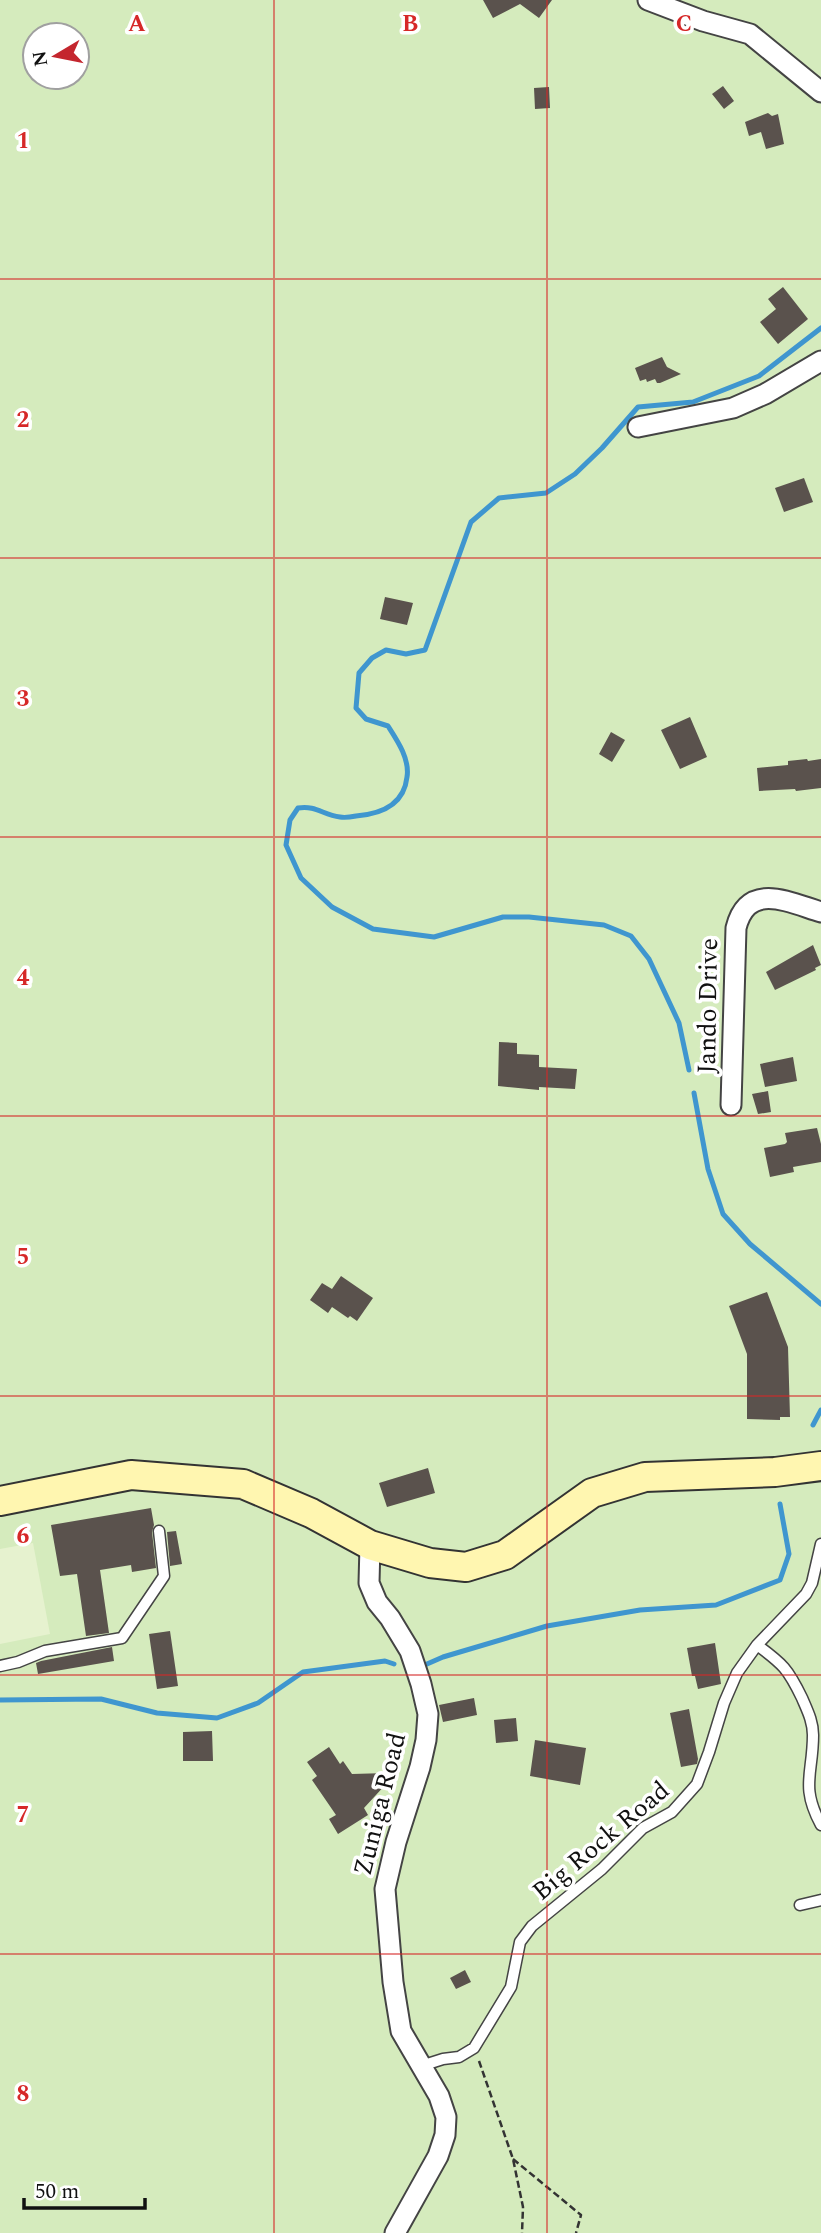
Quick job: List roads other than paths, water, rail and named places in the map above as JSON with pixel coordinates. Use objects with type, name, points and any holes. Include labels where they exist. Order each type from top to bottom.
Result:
[{"type":"main road","points":[[0,1501],[131,1475],[243,1484],[311,1513],[370,1545],[430,1563],[466,1567],[505,1555],[593,1493],[645,1477],[775,1472],[821,1466]]},
{"type":"street","points":[[648,0],[703,21],[750,34],[821,92]]},
{"type":"street","points":[[638,427],[733,408],[765,394],[821,361]]},
{"type":"street","name":"Jando Drive","points":[[731,1105],[736,928],[739,917],[750,903],[767,898],[821,912]]},
{"type":"street","name":"Zuniga Road","points":[[370,1545],[369,1583],[376,1602],[390,1618],[410,1651],[428,1714],[420,1767],[384,1889],[393,1982],[401,2031],[442,2104],[446,2117],[445,2135],[438,2156],[395,2233]]},
{"type":"lane","points":[[0,1666],[45,1651],[122,1638],[164,1576],[159,1531]]},
{"type":"lane","name":"Big Rock Road","points":[[421,2066],[458,2057],[474,2048],[511,1987],[520,1942],[532,1926],[602,1869],[643,1828],[672,1812],[697,1784],[737,1673],[757,1645],[806,1594],[812,1583],[821,1544]]},
{"type":"lane","points":[[757,1645],[779,1661],[792,1676],[809,1713],[813,1733],[808,1795],[821,1825]]},
{"type":"lane","points":[[800,1905],[821,1900]]},
{"type":"waterway","points":[[689,1070],[679,1023],[649,959],[631,936],[604,925],[529,917],[503,917],[434,937],[373,929],[332,907],[301,878],[286,845],[290,820],[298,808],[304,807],[342,817],[374,813],[390,806],[401,795],[407,777],[405,757],[388,726],[366,719],[356,708],[359,673],[372,658],[386,650],[406,654],[425,650],[471,522],[499,498],[546,493],[575,474],[638,407],[693,402],[759,376],[821,328]]},
{"type":"waterway","points":[[694,1093],[708,1169],[723,1214],[750,1244],[821,1304]]},
{"type":"waterway","points":[[813,1425],[821,1410]]},
{"type":"waterway","points":[[427,1664],[547,1626],[640,1610],[716,1605],[780,1580],[789,1554],[780,1504]]},
{"type":"waterway","points":[[0,1700],[101,1699],[157,1713],[217,1718],[258,1703],[303,1672],[385,1661],[394,1664]]}]
